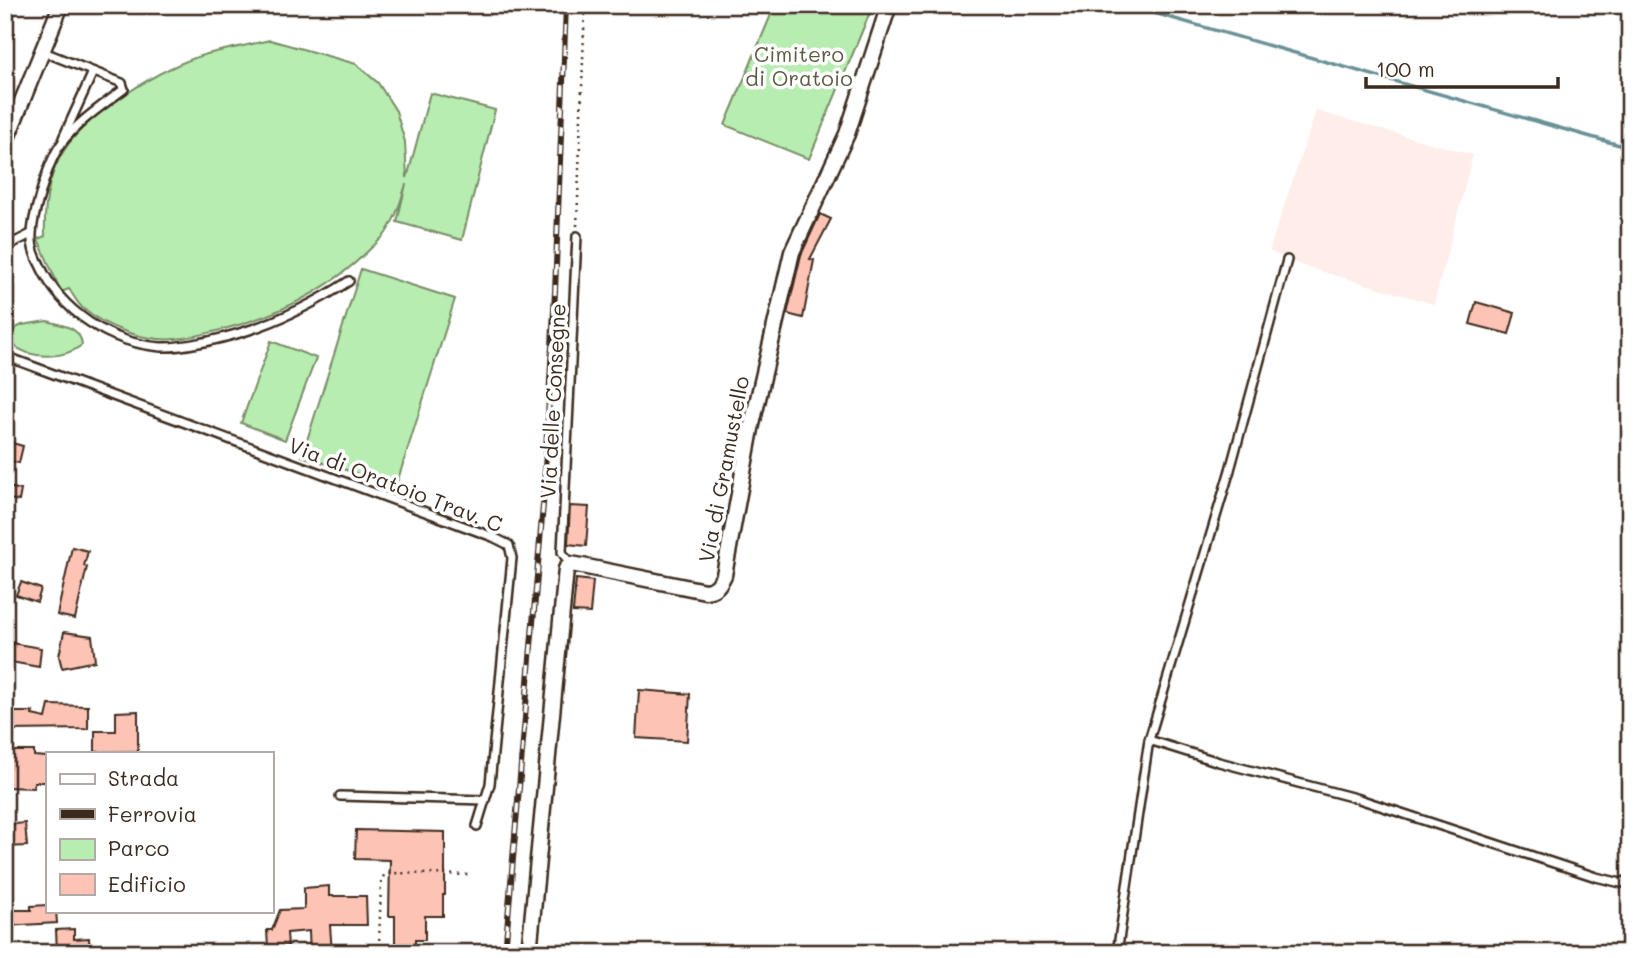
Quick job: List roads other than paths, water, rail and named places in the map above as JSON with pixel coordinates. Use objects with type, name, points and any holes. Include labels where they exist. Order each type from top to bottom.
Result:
[{"type":"street","points":[[5,143],[61,5]]},
{"type":"street","name":"Via di Gramustello","points":[[571,564],[705,592],[719,586],[751,429],[792,252],[847,134],[889,5]]},
{"type":"street","points":[[529,953],[566,569],[571,564]]},
{"type":"lane","points":[[44,52],[122,83],[124,89],[86,118],[60,145]]},
{"type":"lane","points":[[93,72],[45,180],[32,234],[34,253],[48,284],[64,303],[90,324],[107,331],[159,347],[183,346],[221,339],[278,321],[309,306],[349,281]]},
{"type":"lane","points":[[5,247],[32,234]]},
{"type":"lane","name":"Via delle Consegne","points":[[571,564],[562,552],[577,236]]},
{"type":"lane","points":[[1117,953],[1149,740],[1230,470],[1287,260]]},
{"type":"lane","name":"Via di Oratoio Trav. C","points":[[5,356],[509,545],[512,558],[490,784],[477,826]]},
{"type":"lane","points":[[1149,740],[1219,762],[1359,799],[1595,877],[1626,884],[1630,879]]},
{"type":"lane","points":[[340,796],[485,800]]},
{"type":"waterway","points":[[1126,5],[1630,148]]},
{"type":"railway","points":[[505,953],[543,505],[555,292],[566,5]]},
{"type":"park label","name":"Cimitero di Oratoio","points":[[799,65]]}]
